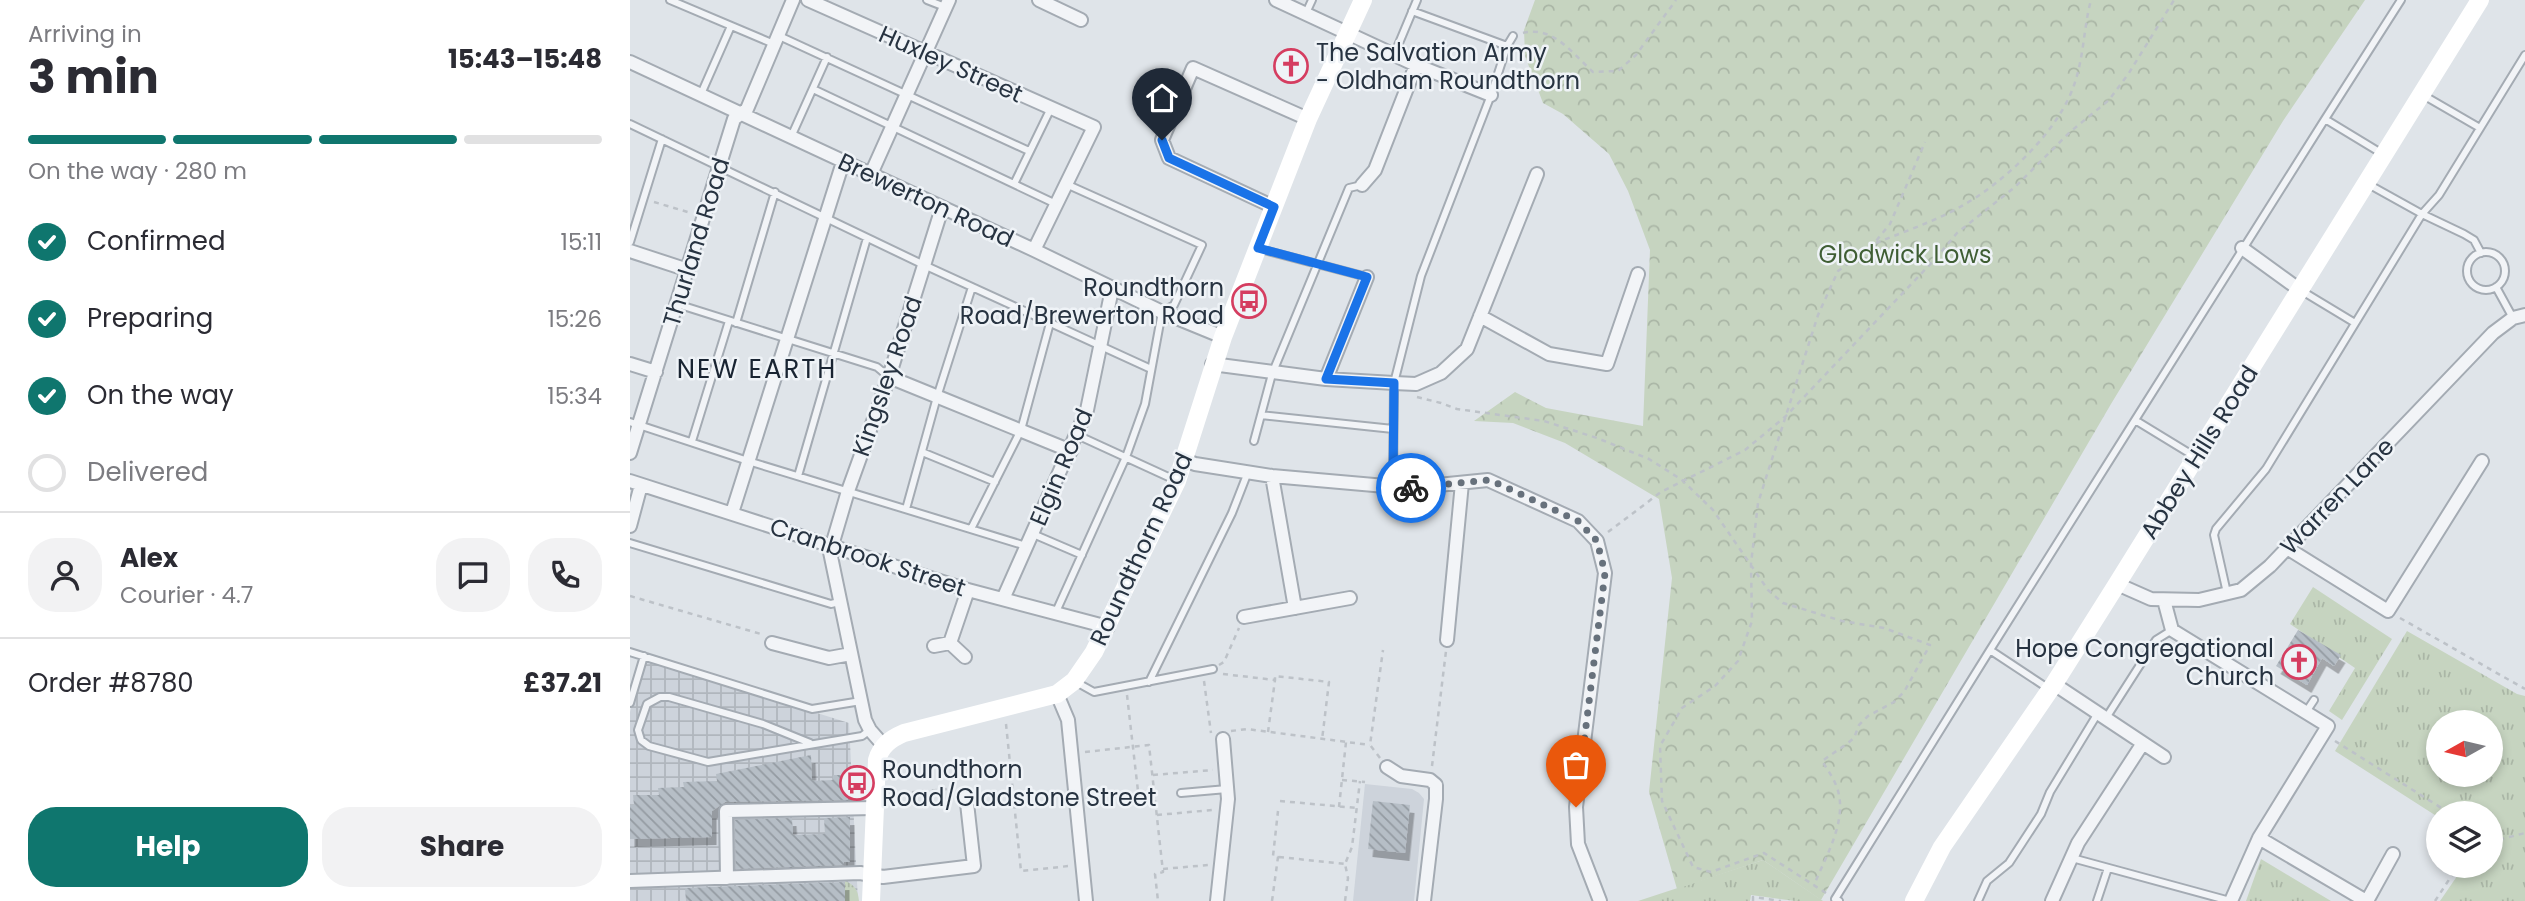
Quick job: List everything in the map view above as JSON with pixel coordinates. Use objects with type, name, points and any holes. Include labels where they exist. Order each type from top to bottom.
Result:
[{"type":"street","name":"Thurland Road","points":[[630,453],[635,423],[656,372],[734,119],[747,109],[793,0]]},
{"type":"street","name":"Huxley Street","points":[[808,0],[1094,127],[1066,184]]},
{"type":"street","points":[[1039,0],[1081,20]]},
{"type":"street","points":[[1276,0],[1416,65],[1491,95]]},
{"type":"street","name":"Roundthorn Road","points":[[884,746],[904,733],[1057,694],[1074,681],[1094,652],[1177,481],[1223,337],[1308,119],[1363,0]]},
{"type":"street","name":"Abbey Hills Road","points":[[1914,901],[1942,848],[2052,687],[2480,0]]},
{"type":"street","points":[[871,174],[947,4]]},
{"type":"street","name":"Brewerton Road","points":[[630,62],[1112,289],[1223,337]]},
{"type":"street","points":[[1362,185],[1375,170],[1416,65]]},
{"type":"street","points":[[1274,207],[1169,158],[1162,140],[1193,68],[1308,119]]},
{"type":"street","points":[[732,513],[843,162]]},
{"type":"street","points":[[1213,364],[1393,388],[1416,384],[1441,373],[1467,349],[1538,174]]},
{"type":"street","points":[[1034,250],[1066,184]]},
{"type":"street","name":"Kingsley Road","points":[[870,730],[865,720],[839,602],[831,552],[848,491],[889,377],[942,208]]},
{"type":"street","points":[[2242,248],[2300,290]]},
{"type":"street","points":[[630,251],[688,270]]},
{"type":"street","points":[[1480,316],[1549,354],[1607,364],[1638,274]]},
{"type":"street","points":[[1326,379],[1367,277]]},
{"type":"street","name":"Elgin Road","points":[[1003,599],[1087,410],[1112,289]]},
{"type":"street","name":"Warren Lane","points":[[2117,584],[2151,599],[2164,600],[2199,600],[2241,590],[2287,548],[2493,333],[2519,316]]},
{"type":"street","points":[[630,364],[656,372]]},
{"type":"street","points":[[889,377],[1071,451]]},
{"type":"street","points":[[1185,460],[1195,464],[1272,476],[1408,488],[1488,480],[1578,521],[1597,541],[1605,573],[1576,807],[1578,844],[1600,901]]},
{"type":"street","points":[[2287,548],[2388,611],[2482,461]]},
{"type":"street","points":[[1272,476],[1295,608]]},
{"type":"street","points":[[630,526],[636,483]]},
{"type":"street","name":"Cranbrook Street","points":[[636,483],[968,590],[1108,626]]},
{"type":"street","points":[[1447,640],[1462,483]]},
{"type":"street","points":[[950,643],[968,590]]},
{"type":"street","points":[[1244,617],[1350,598]]},
{"type":"street","points":[[2164,600],[2172,630],[2306,712],[2325,730],[2259,838],[2231,901]]},
{"type":"street","points":[[772,643],[829,658],[851,654]]},
{"type":"street","points":[[934,646],[950,643]]},
{"type":"street","points":[[950,643],[965,657]]},
{"type":"street","points":[[2052,687],[2102,716],[2164,758]]},
{"type":"street","points":[[1057,694],[1068,720],[1086,901]]},
{"type":"street","points":[[870,730],[884,746],[877,760],[880,802],[871,901]]},
{"type":"street","points":[[1217,901],[1227,789],[1223,736]]},
{"type":"street","points":[[2052,901],[2078,844],[2143,743]]},
{"type":"street","points":[[1387,767],[1401,776],[1430,780],[1436,785],[1424,901]]},
{"type":"street","points":[[630,881],[860,873],[883,877],[974,866],[966,794]]},
{"type":"street","points":[[727,878],[726,811],[880,802]]},
{"type":"street","points":[[2259,838],[2366,901],[2393,854]]},
{"type":"lane","points":[[670,0],[730,26],[827,57],[907,94],[917,102],[1028,151]]},
{"type":"lane","points":[[928,0],[947,4]]},
{"type":"lane","points":[[1306,13],[1312,0]]},
{"type":"lane","points":[[1394,55],[1417,0]]},
{"type":"lane","points":[[1837,900],[1990,650],[2401,0]]},
{"type":"lane","points":[[1412,11],[1507,46]]},
{"type":"lane","points":[[700,95],[730,26]]},
{"type":"lane","points":[[1393,487],[1393,388],[1422,276],[1513,36]]},
{"type":"lane","points":[[2227,593],[2214,536],[2216,530],[2266,469],[2422,214],[2440,195],[2525,55]]},
{"type":"lane","points":[[791,137],[827,57]]},
{"type":"lane","points":[[813,89],[1056,204]]},
{"type":"lane","points":[[2422,94],[2480,128]]},
{"type":"lane","points":[[1014,184],[1051,108]]},
{"type":"lane","points":[[2325,119],[2384,155]]},
{"type":"lane","points":[[630,124],[924,265],[1151,369]]},
{"type":"lane","points":[[630,242],[662,139]]},
{"type":"lane","points":[[2367,183],[2474,240],[2481,253]]},
{"type":"lane","points":[[1055,614],[1126,457],[1145,404],[1162,312],[1174,305],[1202,245],[1066,184]]},
{"type":"lane","points":[[1254,441],[1272,373],[1316,265],[1349,188],[1362,185]]},
{"type":"lane","points":[[692,441],[775,192]]},
{"type":"lane","points":[[799,476],[867,238]]},
{"type":"lane","points":[[1258,248],[1367,277]]},
{"type":"lane","points":[[2481,253],[2493,253],[2502,261],[2505,274],[2496,287],[2481,289],[2470,282],[2467,270],[2471,259],[2481,253]]},
{"type":"lane","points":[[906,509],[937,397],[972,287]]},
{"type":"lane","points":[[2496,287],[2519,316]]},
{"type":"lane","points":[[2300,290],[2355,323]]},
{"type":"lane","points":[[677,304],[877,367],[889,377]]},
{"type":"lane","points":[[971,529],[1021,430],[1050,323]]},
{"type":"lane","points":[[1261,415],[1393,429]]},
{"type":"lane","points":[[2135,420],[2196,457]]},
{"type":"lane","points":[[635,423],[748,461],[971,529],[1030,540],[1082,555]]},
{"type":"lane","points":[[1077,435],[1177,481]]},
{"type":"lane","points":[[922,452],[995,482]]},
{"type":"lane","points":[[1149,682],[1232,513],[1248,472]]},
{"type":"lane","points":[[630,544],[831,604],[839,602]]},
{"type":"lane","points":[[1978,901],[1987,881],[2009,863],[2041,814],[2050,792],[2156,640],[2172,630]]},
{"type":"lane","points":[[1990,650],[2052,687]]},
{"type":"lane","points":[[630,652],[812,709],[861,701]]},
{"type":"lane","points":[[630,703],[644,656]]},
{"type":"lane","points":[[1074,681],[1094,692],[1213,668]]},
{"type":"lane","points":[[810,743],[763,724],[669,697],[660,697],[647,704],[638,730],[641,740],[649,746],[708,762],[862,736],[870,730]]},
{"type":"lane","points":[[2306,712],[2314,700]]},
{"type":"lane","points":[[1181,793],[1227,789]]},
{"type":"lane","points":[[2072,858],[2231,901]]},
{"type":"lane","points":[[2097,901],[2108,868]]},
{"type":"path","points":[[1513,36],[1532,30],[1549,33],[1593,72],[1618,71],[1636,55],[1676,0]]},
{"type":"path","points":[[1837,900],[1764,853],[1711,872],[1693,867],[1662,801],[1660,746],[1682,708],[1715,686],[1738,660],[1752,621],[1751,564],[1758,503],[1818,314],[1838,271],[1873,245],[1959,207],[2002,178],[2036,148],[2057,118],[2076,81],[2091,0]]},
{"type":"path","points":[[1597,541],[1661,492],[1745,450],[1786,416],[1957,233],[2015,187],[2070,132],[2109,100],[2129,74],[2174,0]]},
{"type":"path","points":[[1873,245],[1890,224],[1925,142]]},
{"type":"path","points":[[645,198],[704,217]]},
{"type":"path","points":[[1393,388],[1457,409],[1544,421],[1649,459],[1682,481],[1713,510],[1768,590],[1783,603],[1842,621],[1884,628],[1930,645],[1904,692],[1895,702],[1868,716],[1859,724],[1854,738],[1822,761],[1839,794],[1840,812],[1832,842],[1814,886]]},
{"type":"path","points":[[630,596],[759,633],[772,643]]},
{"type":"path","points":[[2388,611],[2525,689]]},
{"type":"path","points":[[1430,780],[1447,640]]},
{"type":"path","points":[[1223,736],[1247,729],[1370,745],[1383,650]]},
{"type":"path","points":[[1221,674],[1275,680]]},
{"type":"path","points":[[1268,732],[1275,676],[1329,682],[1322,740]]},
{"type":"path","points":[[1126,686],[1139,800]]},
{"type":"path","points":[[1005,718],[1021,871],[1083,865]]},
{"type":"path","points":[[2325,730],[2432,801]]},
{"type":"path","points":[[1339,807],[1346,742]]},
{"type":"path","points":[[1078,753],[1149,745],[1163,869]]},
{"type":"path","points":[[1153,775],[1216,769]]},
{"type":"path","points":[[1342,780],[1366,782]]},
{"type":"path","points":[[1345,901],[1348,878],[1345,864],[1352,847],[1360,781]]},
{"type":"path","points":[[880,802],[947,789]]},
{"type":"path","points":[[1084,806],[1155,798]]},
{"type":"path","points":[[1280,801],[1357,808]]},
{"type":"path","points":[[1157,815],[1219,810]]},
{"type":"path","points":[[1278,811],[1273,856],[1345,864]]},
{"type":"path","points":[[2503,839],[2525,833]]},
{"type":"path","points":[[1272,901],[1278,857]]},
{"type":"path","points":[[1158,901],[1155,873],[1163,872],[1163,869],[1212,864]]},
{"type":"path","points":[[2435,901],[2450,878]]},
{"type":"path","points":[[1753,901],[1753,897],[1781,901]]},
{"type":"shaded area","points":[[645,659],[849,723],[858,901],[630,901],[630,712]]},
{"type":"shaded area","points":[[1365,784],[1412,789],[1424,799],[1414,901],[1353,901]]},
{"type":"green space","name":"Glodwick Lows","points":[[1535,0],[2365,0],[2283,121],[2111,404],[1821,900],[1763,860],[1677,889],[1649,792],[1672,578],[1659,499],[1565,443],[1513,423],[1474,421],[1515,392],[1546,408],[1643,426],[1650,250],[1628,191],[1609,154],[1563,114],[1543,103],[1525,56],[1524,30]]},
{"type":"green space","points":[[2313,587],[2392,639],[2342,720],[2329,711],[2355,668],[2290,624]]},
{"type":"green space","points":[[2407,631],[2517,694],[2525,696],[2525,901],[2440,901],[2456,878],[2503,878],[2503,801],[2426,801],[2426,809],[2335,751]]},
{"type":"green space","points":[[2261,859],[2331,901],[2246,901]]},
{"type":"green space","points":[[1763,860],[1823,901],[1795,901],[1751,895],[1750,901],[1638,901]]},
{"type":"green space","points":[[845,881],[855,888],[859,901],[845,901]]},
{"type":"building","name":"Hope Congregational Church","points":[[2298,630],[2341,655],[2334,666],[2322,658],[2307,685],[2276,666]]},
{"type":"building","points":[[811,755],[812,781],[833,780],[833,775],[848,775],[848,800],[725,802],[712,811],[712,837],[630,839],[630,805],[634,805],[633,795],[659,795],[658,788],[684,787],[683,782],[717,781],[716,774]]},
{"type":"building","points":[[1373,801],[1410,805],[1405,853],[1368,849]]},
{"type":"building","points":[[850,817],[850,862],[844,862],[844,865],[736,869],[735,820],[792,818],[793,835],[825,834],[824,818]]},
{"type":"building","points":[[845,882],[845,901],[686,901],[685,888]]},
{"type":"way so far","points":[[1411,488],[1488,480],[1578,521],[1597,541],[1605,573],[1576,807]]},
{"type":"place","name":"The Salvation Army - Oldham Roundthorn","points":[[1291,66]]},
{"type":"place","name":"Roundthorn Road/Brewerton Road","points":[[1249,301]]},
{"type":"place","name":"Hope Congregational Church","points":[[2299,662]]},
{"type":"place","name":"Roundthorn Road/Gladstone Street","points":[[857,783]]},
{"type":"district","name":"NEW EARTH","points":[[757,369]]},
{"type":"route","points":[[1162,140],[1169,158],[1274,207],[1258,248],[1367,277],[1326,379],[1394,383],[1393,487],[1411,488]]}]
